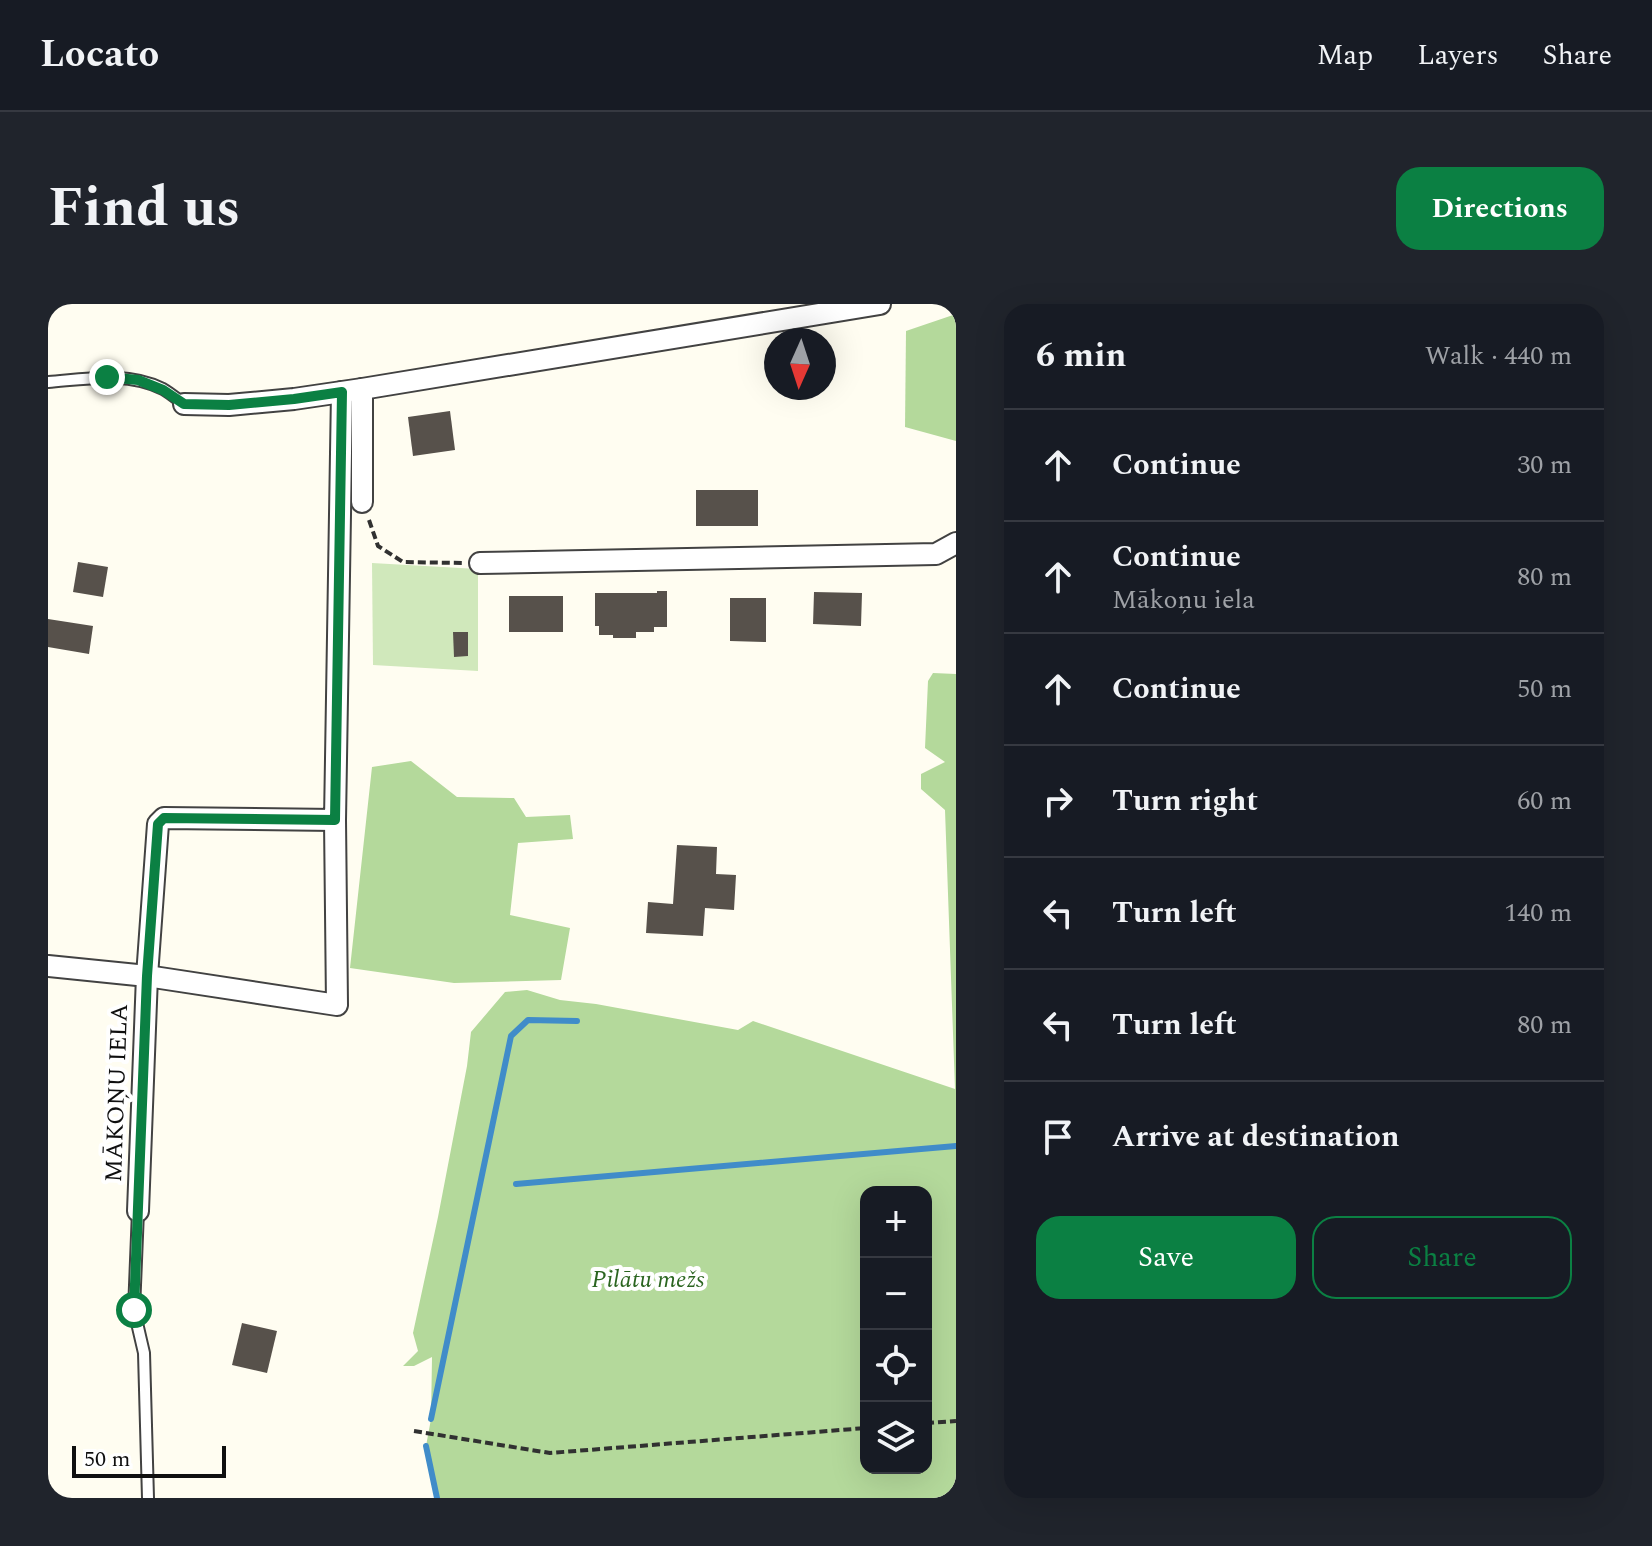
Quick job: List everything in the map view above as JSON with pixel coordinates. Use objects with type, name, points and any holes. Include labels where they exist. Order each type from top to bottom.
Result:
[{"type":"street","points":[[184,404],[229,405],[294,399],[880,304]]},
{"type":"street","points":[[352,390],[362,502]]},
{"type":"street","points":[[48,966],[147,976],[337,1005],[335,820],[352,390]]},
{"type":"street","points":[[480,563],[936,554],[956,543]]},
{"type":"street","name":"MĀKOŅU IELA","points":[[138,1211],[147,976],[158,824],[164,818],[335,820]]},
{"type":"lane","points":[[48,382],[107,377],[138,380],[163,390],[184,404]]},
{"type":"lane","points":[[138,1211],[134,1310],[144,1353],[148,1498]]},
{"type":"path","points":[[362,502],[378,546],[403,562],[480,563]]},
{"type":"path","points":[[932,1423],[956,1421]]},
{"type":"path","points":[[414,1431],[550,1453],[860,1428]]},
{"type":"green space","points":[[956,314],[956,441],[905,427],[906,331]]},
{"type":"green space","points":[[372,563],[478,569],[478,671],[373,665]]},
{"type":"green space","name":"Pilātu mežs","points":[[933,673],[956,674],[956,1498],[437,1498],[426,1446],[431,1419],[432,1357],[414,1366],[403,1366],[418,1351],[413,1333],[438,1217],[471,1032],[505,992],[527,990],[560,1000],[738,1030],[753,1021],[955,1089],[945,810],[921,789],[921,774],[945,762],[925,748],[928,681]]},
{"type":"green space","points":[[411,761],[457,797],[514,798],[526,817],[570,815],[573,839],[518,843],[510,915],[570,928],[561,980],[454,983],[350,968],[372,767]]},
{"type":"building","points":[[450,411],[455,450],[413,456],[408,417]]},
{"type":"building","points":[[696,490],[758,490],[758,526],[696,526]]},
{"type":"building","points":[[78,562],[108,567],[103,597],[73,592]]},
{"type":"building","points":[[667,591],[667,627],[654,627],[654,632],[636,632],[636,638],[599,635],[599,626],[595,626],[595,593]]},
{"type":"building","points":[[814,592],[862,593],[861,626],[813,624]]},
{"type":"building","points":[[509,596],[563,596],[563,632],[509,632]]},
{"type":"building","points":[[730,598],[766,598],[766,642],[730,641]]},
{"type":"building","points":[[48,619],[93,626],[89,654],[48,647]]},
{"type":"building","points":[[453,632],[468,632],[468,656],[454,657]]},
{"type":"building","points":[[677,845],[717,847],[716,874],[736,875],[734,910],[705,908],[703,936],[646,933],[648,902],[673,904]]},
{"type":"building","points":[[242,1323],[277,1331],[267,1373],[232,1365]]},
{"type":"waterway","points":[[431,1419],[511,1036],[528,1020],[577,1021]]},
{"type":"waterway","points":[[516,1184],[956,1146]]},
{"type":"waterway","points":[[426,1446],[437,1498]]},
{"type":"route","points":[[107,377],[138,380],[163,390],[184,404],[229,405],[342,392],[335,820],[164,818],[158,824],[147,976],[134,1310]]}]
